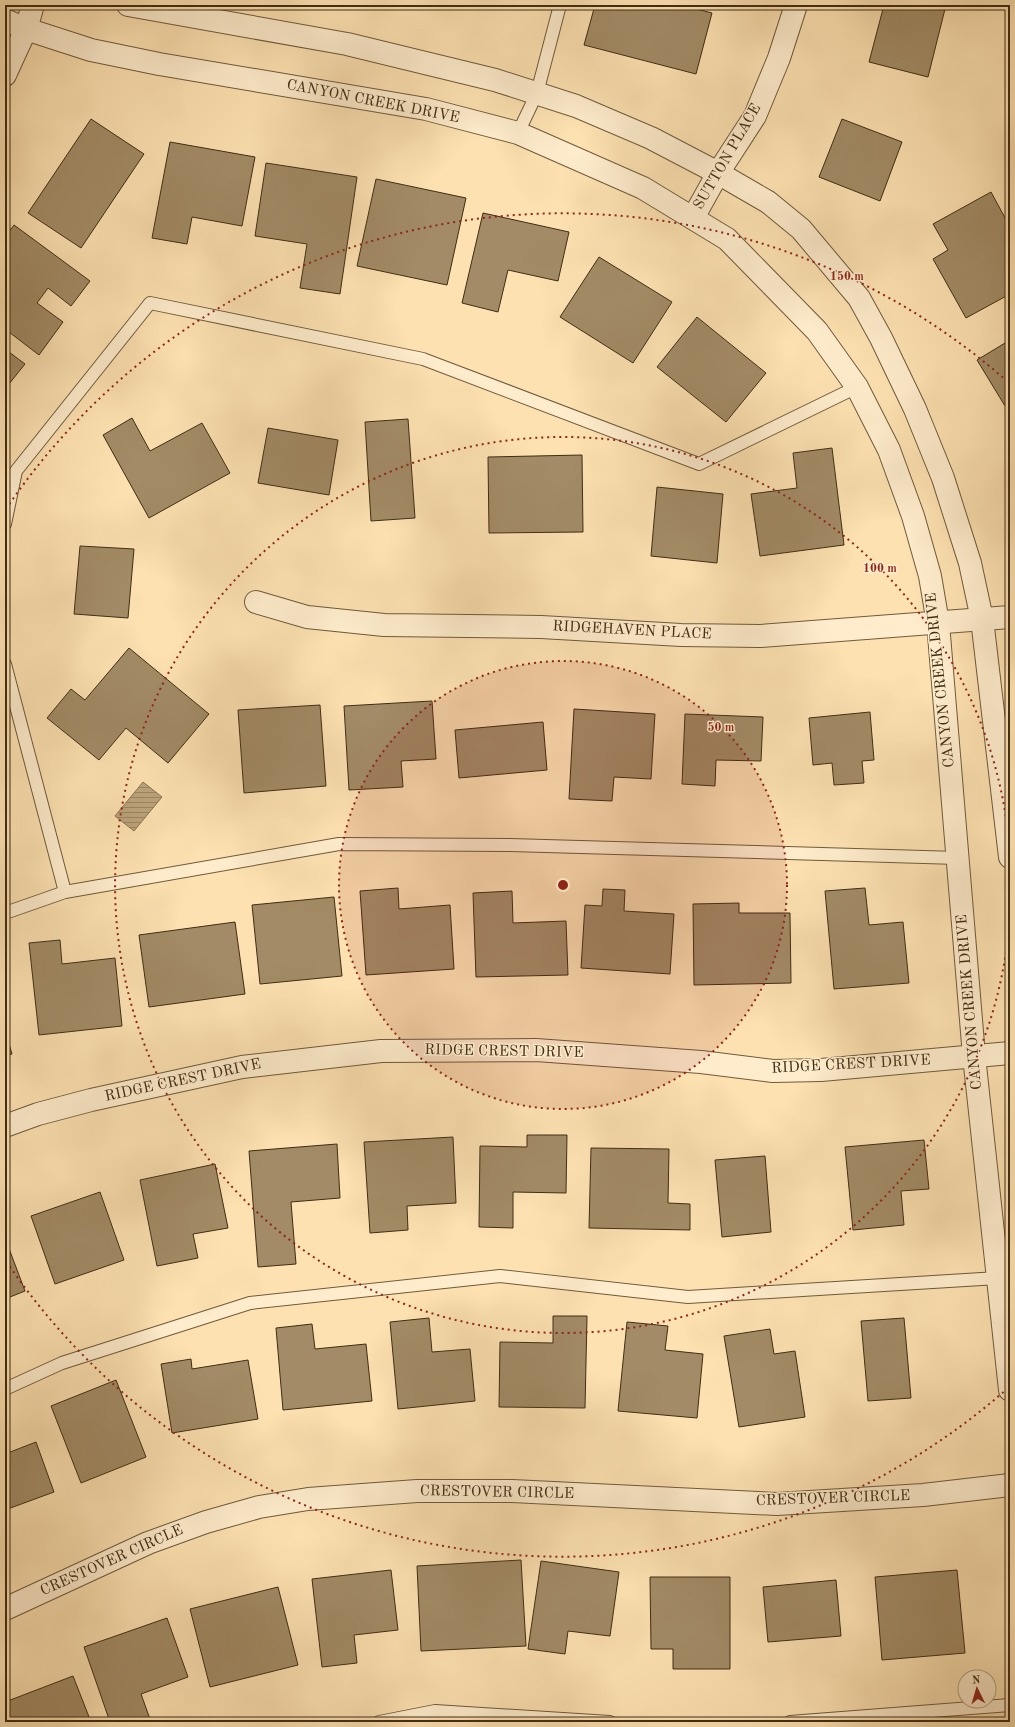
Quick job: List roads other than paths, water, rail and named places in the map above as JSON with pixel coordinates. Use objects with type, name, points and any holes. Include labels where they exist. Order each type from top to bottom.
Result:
[{"type":"street","points":[[5,75],[26,30],[33,5]]},
{"type":"street","points":[[128,5],[347,44],[495,80],[537,93],[576,106],[651,138],[718,173],[768,202],[801,229],[859,298],[881,338],[915,409],[944,478],[970,563],[982,619],[1009,845]]},
{"type":"street","name":"SUTTON PLACE","points":[[693,218],[718,173],[755,116],[779,58],[796,5]]},
{"type":"street","name":"CANYON CREEK DRIVE","points":[[5,20],[26,30],[99,52],[159,64],[426,109],[518,133],[643,188],[727,239],[817,331],[857,388],[889,450],[913,516],[930,576],[938,623],[974,1056],[1010,1390]]},
{"type":"street","name":"RIDGEHAVEN PLACE","points":[[256,602],[307,617],[384,625],[540,627],[681,635],[760,636],[1010,617]]},
{"type":"street","name":"RIDGE CREST DRIVE","points":[[5,1126],[38,1114],[91,1100],[242,1067],[381,1051],[536,1050],[701,1062],[773,1071],[821,1070],[1010,1053]]},
{"type":"street","name":"CRESTOVER CIRCLE","points":[[5,1609],[148,1543],[206,1522],[259,1507],[308,1499],[417,1491],[512,1491],[777,1504],[923,1495],[1010,1486]]},
{"type":"lane","points":[[518,133],[537,93],[560,5]]},
{"type":"lane","points":[[5,524],[16,471],[150,303],[423,359],[699,464],[857,388]]},
{"type":"lane","points":[[5,664],[65,892]]},
{"type":"lane","points":[[5,913],[65,892],[339,844],[510,845],[958,858]]},
{"type":"lane","points":[[5,1389],[62,1363],[250,1302],[500,1276],[688,1297],[998,1278]]},
{"type":"lane","points":[[790,1722],[1010,1705]]},
{"type":"lane","points":[[379,1722],[435,1712],[610,1722]]}]
